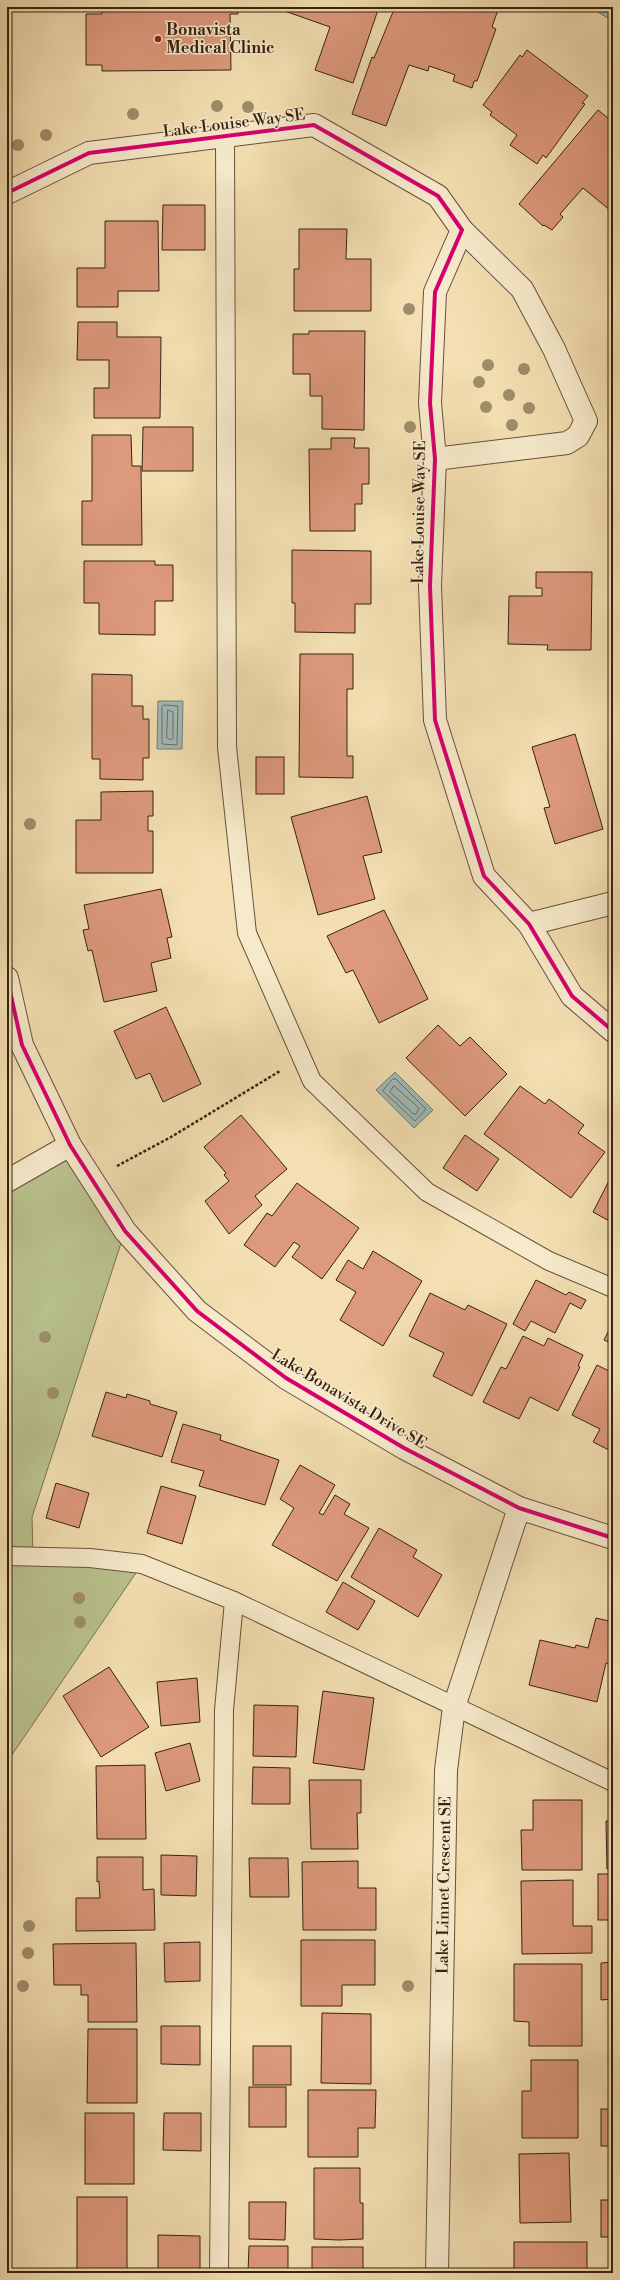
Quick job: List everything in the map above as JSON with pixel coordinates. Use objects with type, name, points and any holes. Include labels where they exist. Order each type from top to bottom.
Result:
[{"type":"street","name":"Lake Louise Way SE","points":[[7,193],[89,153],[314,125],[438,196],[462,230],[522,290],[554,349],[586,421],[578,436],[568,443],[435,459]]},
{"type":"street","name":"Lake Louise Way SE","points":[[462,230],[435,292],[430,403],[435,459],[430,586],[435,720],[484,876],[528,924],[572,996],[613,1031]]},
{"type":"street","points":[[528,924],[613,903]]},
{"type":"street","name":"Lake Bonavista Drive SE","points":[[7,978],[22,1045],[70,1145],[125,1231],[197,1311],[286,1378],[404,1448],[519,1508],[613,1538]]},
{"type":"street","points":[[7,1182],[70,1145]]},
{"type":"street","name":"Lake Linnet Crescent SE","points":[[437,2273],[446,1770],[454,1707],[519,1508]]},
{"type":"lane","points":[[225,136],[227,747],[247,933],[312,1081],[427,1192],[549,1261],[613,1288]]},
{"type":"lane","points":[[7,1556],[90,1558],[142,1564],[234,1601],[613,1782]]},
{"type":"lane","points":[[219,2273],[224,1710],[234,1601]]},
{"type":"path","points":[[91,1179],[171,1137],[302,1057]]},
{"type":"green space","points":[[70,1145],[125,1231],[32,1517],[33,1556],[142,1564],[7,1762],[7,1181]]},
{"type":"water","points":[[589,7],[613,7],[613,21]]},
{"type":"water","points":[[158,701],[183,701],[182,749],[157,749]]},
{"type":"water","points":[[395,1072],[433,1110],[414,1128],[376,1090]]},
{"type":"building","name":"Bonavista Medical Clinic","points":[[102,7],[238,7],[238,14],[230,14],[231,70],[102,71],[102,65],[86,65],[86,14],[102,14]]},
{"type":"building","points":[[279,7],[379,7],[353,83],[315,70],[330,27],[279,9]]},
{"type":"building","points":[[395,7],[436,7],[442,9],[443,7],[499,7],[492,27],[496,29],[477,81],[474,81],[472,88],[453,81],[455,75],[450,73],[429,66],[428,71],[409,65],[386,126],[352,114],[372,57],[374,58]]},
{"type":"building","points":[[527,50],[588,96],[582,103],[585,104],[546,158],[543,155],[537,164],[510,145],[517,135],[490,115],[492,112],[483,105],[520,55],[522,57]]},
{"type":"building","points":[[598,110],[613,122],[613,210],[611,211],[583,188],[560,214],[563,217],[552,230],[544,225],[543,226],[519,204]]},
{"type":"building","points":[[163,205],[205,205],[205,250],[162,250]]},
{"type":"building","points":[[105,221],[158,221],[159,291],[118,291],[118,307],[77,307],[77,268],[105,268]]},
{"type":"building","points":[[299,229],[347,229],[346,259],[371,259],[371,311],[294,311],[294,269],[299,269]]},
{"type":"building","points":[[78,322],[117,322],[117,337],[161,337],[160,418],[94,418],[94,388],[109,388],[109,360],[77,360]]},
{"type":"building","points":[[309,331],[365,331],[364,430],[322,429],[322,396],[310,396],[310,374],[293,374],[293,334],[309,334]]},
{"type":"building","points":[[143,427],[193,427],[193,471],[142,471]]},
{"type":"building","points":[[92,435],[131,435],[132,466],[141,466],[142,545],[82,545],[82,501],[92,501]]},
{"type":"building","points":[[331,438],[355,438],[354,448],[369,448],[369,484],[362,484],[362,504],[355,504],[355,531],[310,531],[309,449],[331,449]]},
{"type":"building","points":[[292,550],[371,551],[371,604],[355,604],[355,633],[295,632],[295,603],[292,603]]},
{"type":"building","points":[[84,561],[155,561],[155,565],[173,565],[173,601],[155,601],[155,635],[99,634],[99,603],[84,603]]},
{"type":"building","points":[[536,572],[592,572],[591,650],[547,650],[548,645],[508,644],[509,596],[542,596],[542,588],[536,588]]},
{"type":"building","points":[[300,654],[353,654],[353,689],[347,689],[347,756],[353,756],[353,778],[299,777]]},
{"type":"building","points":[[92,674],[132,675],[132,706],[143,706],[143,719],[149,719],[149,758],[143,758],[143,780],[100,779],[100,759],[92,759]]},
{"type":"building","points":[[575,734],[603,829],[555,844],[544,808],[550,807],[532,747]]},
{"type":"building","points":[[256,757],[284,757],[284,794],[256,794]]},
{"type":"building","points":[[153,791],[153,816],[148,816],[148,831],[153,831],[153,873],[76,873],[76,820],[101,820],[101,792]]},
{"type":"building","points":[[367,796],[382,852],[363,856],[375,899],[318,915],[291,817]]},
{"type":"building","points":[[161,889],[172,937],[167,938],[171,958],[151,963],[157,991],[104,1002],[92,950],[88,951],[83,930],[89,929],[84,905]]},
{"type":"building","points":[[384,910],[428,999],[379,1023],[353,970],[346,973],[327,936]]},
{"type":"building","points":[[166,1007],[201,1084],[163,1102],[150,1073],[136,1079],[114,1031]]},
{"type":"building","points":[[438,1025],[460,1046],[470,1037],[507,1074],[465,1116],[406,1058]]},
{"type":"building","points":[[520,1086],[545,1104],[549,1099],[584,1125],[578,1133],[605,1152],[571,1198],[484,1134]]},
{"type":"building","points":[[241,1115],[287,1169],[255,1196],[262,1205],[229,1234],[205,1201],[229,1181],[224,1175],[226,1173],[204,1147]]},
{"type":"building","points":[[465,1135],[499,1159],[477,1191],[443,1168]]},
{"type":"building","points":[[613,1173],[613,1223],[593,1212]]},
{"type":"building","points":[[297,1183],[359,1228],[322,1279],[292,1257],[300,1246],[294,1242],[275,1267],[244,1245],[267,1213],[272,1216]]},
{"type":"building","points":[[373,1251],[422,1281],[383,1346],[340,1320],[356,1292],[336,1280],[348,1260],[363,1269]]},
{"type":"building","points":[[536,1280],[566,1295],[569,1292],[586,1300],[581,1309],[570,1303],[555,1333],[531,1321],[525,1331],[513,1324]]},
{"type":"building","points":[[430,1293],[465,1310],[468,1305],[507,1324],[472,1396],[433,1376],[444,1353],[409,1336]]},
{"type":"building","points":[[613,1322],[613,1344],[604,1340]]},
{"type":"building","points":[[523,1336],[544,1346],[548,1338],[583,1355],[578,1366],[580,1367],[558,1411],[530,1397],[519,1419],[483,1402],[501,1367],[506,1369]]},
{"type":"building","points":[[597,1365],[613,1373],[613,1452],[593,1442],[600,1429],[572,1415]]},
{"type":"building","points":[[106,1392],[126,1398],[127,1394],[150,1401],[150,1404],[177,1412],[162,1457],[92,1436]]},
{"type":"building","points":[[183,1424],[221,1435],[220,1440],[279,1460],[265,1505],[199,1486],[204,1471],[171,1462]]},
{"type":"building","points":[[300,1465],[335,1485],[319,1513],[323,1515],[335,1495],[350,1504],[344,1514],[369,1528],[337,1581],[272,1545],[294,1508],[280,1499]]},
{"type":"building","points":[[56,1483],[89,1493],[79,1528],[46,1518]]},
{"type":"building","points":[[161,1486],[196,1496],[182,1544],[147,1533]]},
{"type":"building","points":[[379,1528],[417,1550],[413,1557],[442,1575],[418,1617],[351,1577]]},
{"type":"building","points":[[343,1582],[375,1601],[358,1630],[326,1612]]},
{"type":"building","points":[[596,1618],[613,1622],[613,1664],[606,1663],[597,1702],[529,1685],[540,1640],[575,1648],[576,1645],[588,1648]]},
{"type":"building","points":[[109,1667],[149,1727],[101,1757],[63,1696]]},
{"type":"building","points":[[197,1678],[200,1722],[161,1726],[157,1682]]},
{"type":"building","points":[[323,1691],[374,1698],[364,1770],[313,1763]]},
{"type":"building","points":[[254,1705],[298,1706],[296,1757],[253,1756]]},
{"type":"building","points":[[190,1743],[200,1781],[166,1791],[155,1753]]},
{"type":"building","points":[[145,1765],[146,1839],[97,1839],[96,1766]]},
{"type":"building","points":[[253,1767],[290,1768],[290,1804],[252,1804]]},
{"type":"building","points":[[309,1780],[361,1780],[361,1813],[357,1813],[358,1849],[311,1849]]},
{"type":"building","points":[[533,1800],[582,1800],[582,1870],[522,1870],[521,1830],[533,1830]]},
{"type":"building","points":[[606,1821],[613,1821],[613,1869],[607,1869]]},
{"type":"building","points":[[161,1855],[197,1856],[196,1896],[161,1895]]},
{"type":"building","points":[[97,1857],[143,1857],[143,1890],[154,1889],[155,1930],[76,1931],[76,1898],[100,1898],[99,1881],[97,1882]]},
{"type":"building","points":[[249,1858],[288,1858],[289,1897],[250,1897]]},
{"type":"building","points":[[358,1861],[358,1888],[376,1888],[376,1930],[303,1930],[302,1862]]},
{"type":"building","points":[[598,1874],[613,1874],[613,1920],[598,1920]]},
{"type":"building","points":[[573,1880],[573,1926],[592,1926],[592,1953],[522,1954],[521,1881]]},
{"type":"building","points":[[301,1940],[375,1940],[375,1985],[342,1985],[342,2006],[301,2006]]},
{"type":"building","points":[[200,1942],[200,1981],[165,1982],[164,1943]]},
{"type":"building","points":[[136,1943],[137,2022],[88,2022],[88,1995],[81,1995],[81,1985],[54,1985],[53,1944]]},
{"type":"building","points":[[613,1962],[613,1999],[601,2000],[601,1963]]},
{"type":"building","points":[[514,1964],[582,1964],[582,2046],[529,2046],[529,2022],[514,2021]]},
{"type":"building","points":[[322,2013],[371,2014],[371,2084],[321,2083]]},
{"type":"building","points":[[161,2026],[200,2026],[200,2065],[161,2064]]},
{"type":"building","points":[[88,2029],[137,2029],[137,2103],[87,2103]]},
{"type":"building","points":[[253,2046],[291,2046],[291,2085],[253,2085]]},
{"type":"building","points":[[531,2060],[578,2060],[578,2138],[522,2138],[522,2091],[531,2091]]},
{"type":"building","points":[[249,2087],[286,2087],[286,2127],[249,2127]]},
{"type":"building","points":[[308,2090],[376,2090],[375,2128],[358,2128],[358,2157],[308,2157]]},
{"type":"building","points":[[601,2109],[613,2109],[613,2146],[601,2146]]},
{"type":"building","points":[[85,2113],[134,2113],[134,2184],[85,2184]]},
{"type":"building","points":[[164,2113],[201,2113],[201,2151],[163,2150]]},
{"type":"building","points":[[569,2153],[571,2222],[520,2223],[519,2154]]},
{"type":"building","points":[[314,2168],[360,2168],[360,2203],[363,2203],[363,2239],[314,2239]]},
{"type":"building","points":[[77,2197],[127,2197],[127,2272],[77,2272]]},
{"type":"building","points":[[601,2200],[613,2200],[613,2237],[601,2237]]},
{"type":"building","points":[[249,2202],[286,2202],[285,2240],[249,2239]]},
{"type":"building","points":[[158,2235],[200,2236],[200,2273],[158,2273]]},
{"type":"building","points":[[514,2242],[587,2242],[587,2273],[514,2273]]},
{"type":"building","points":[[249,2246],[288,2246],[288,2273],[248,2273]]},
{"type":"building","points":[[312,2247],[363,2247],[363,2273],[312,2273]]},
{"type":"cycle path","points":[[7,193],[89,153],[314,125],[438,196],[462,230],[435,292],[430,403],[435,459],[430,586],[435,720],[484,876],[529,924],[572,996],[613,1031]]},
{"type":"cycle path","points":[[7,978],[22,1045],[70,1145],[125,1231],[197,1311],[286,1378],[404,1448],[519,1508],[613,1538]]},
{"type":"place","name":"Bonavista Medical Clinic","points":[[158,39]]}]
